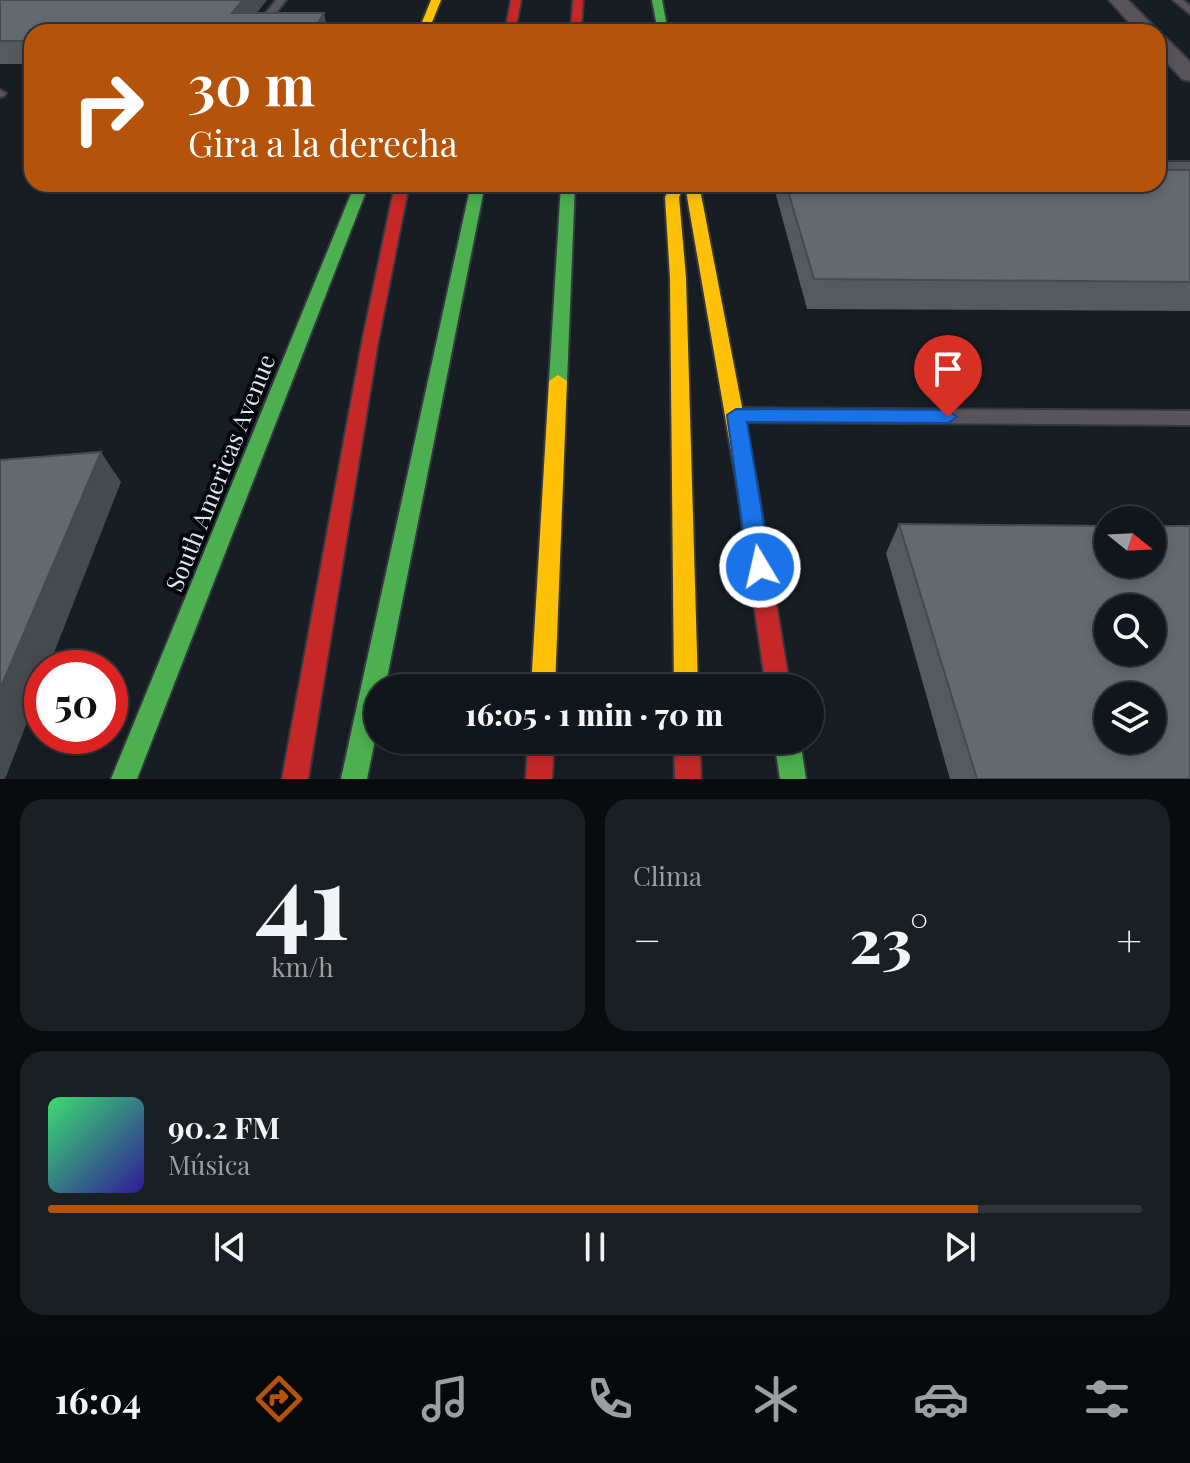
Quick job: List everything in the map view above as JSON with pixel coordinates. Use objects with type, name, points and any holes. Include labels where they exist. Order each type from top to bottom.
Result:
[{"type":"main road","points":[[426,24],[436,0]]},
{"type":"main road","points":[[512,24],[516,0]]},
{"type":"main road","points":[[576,24],[578,0]]},
{"type":"main road","points":[[657,0],[662,24]]},
{"type":"main road","name":"South Americas Avenue","points":[[124,779],[359,192]]},
{"type":"main road","points":[[295,779],[370,342],[400,192]]},
{"type":"main road","points":[[354,779],[476,192]]},
{"type":"main road","points":[[544,674],[568,192]]},
{"type":"main road","points":[[675,192],[672,197],[678,278],[686,674]]},
{"type":"main road","points":[[694,192],[736,415],[776,674]]},
{"type":"main road","points":[[539,779],[540,754]]},
{"type":"main road","points":[[687,754],[688,779]]},
{"type":"main road","points":[[789,754],[793,779]]},
{"type":"street","points":[[1118,0],[1141,24]]},
{"type":"street","points":[[1166,49],[1190,74]]},
{"type":"lane","points":[[262,24],[281,0]]},
{"type":"lane","points":[[1178,0],[1190,11]]},
{"type":"lane","points":[[1166,166],[1190,166]]},
{"type":"lane","points":[[736,415],[1190,418]]},
{"type":"building","points":[[0,0],[243,0],[232,13],[324,13],[317,24],[24,24],[24,41],[0,41]]},
{"type":"building","points":[[1166,170],[1190,170],[1190,282],[814,279],[788,192],[1166,192]]},
{"type":"building","points":[[101,452],[0,689],[0,460]]},
{"type":"building","points":[[899,524],[1094,526],[1094,578],[1166,578],[1166,526],[1190,526],[1190,779],[977,779]]},
{"type":"traffic: fast","points":[[657,0],[662,24]]},
{"type":"traffic: fast","points":[[124,779],[359,192]]},
{"type":"traffic: fast","points":[[354,779],[476,192]]},
{"type":"traffic: fast","points":[[558,381],[568,192]]},
{"type":"traffic: fast","points":[[789,754],[793,779]]},
{"type":"traffic: slow","points":[[426,24],[436,0]]},
{"type":"traffic: slow","points":[[675,192],[672,197],[678,278],[686,674]]},
{"type":"traffic: slow","points":[[693,192],[747,485]]},
{"type":"traffic: slow","points":[[544,674],[558,381]]},
{"type":"traffic: jam","points":[[512,24],[516,0]]},
{"type":"traffic: jam","points":[[576,24],[578,0]]},
{"type":"traffic: jam","points":[[295,779],[370,342],[400,192]]},
{"type":"traffic: jam","points":[[747,485],[776,674]]},
{"type":"traffic: jam","points":[[539,779],[540,754]]},
{"type":"traffic: jam","points":[[687,754],[688,779]]},
{"type":"route","points":[[760,567],[736,415],[948,417]]}]
